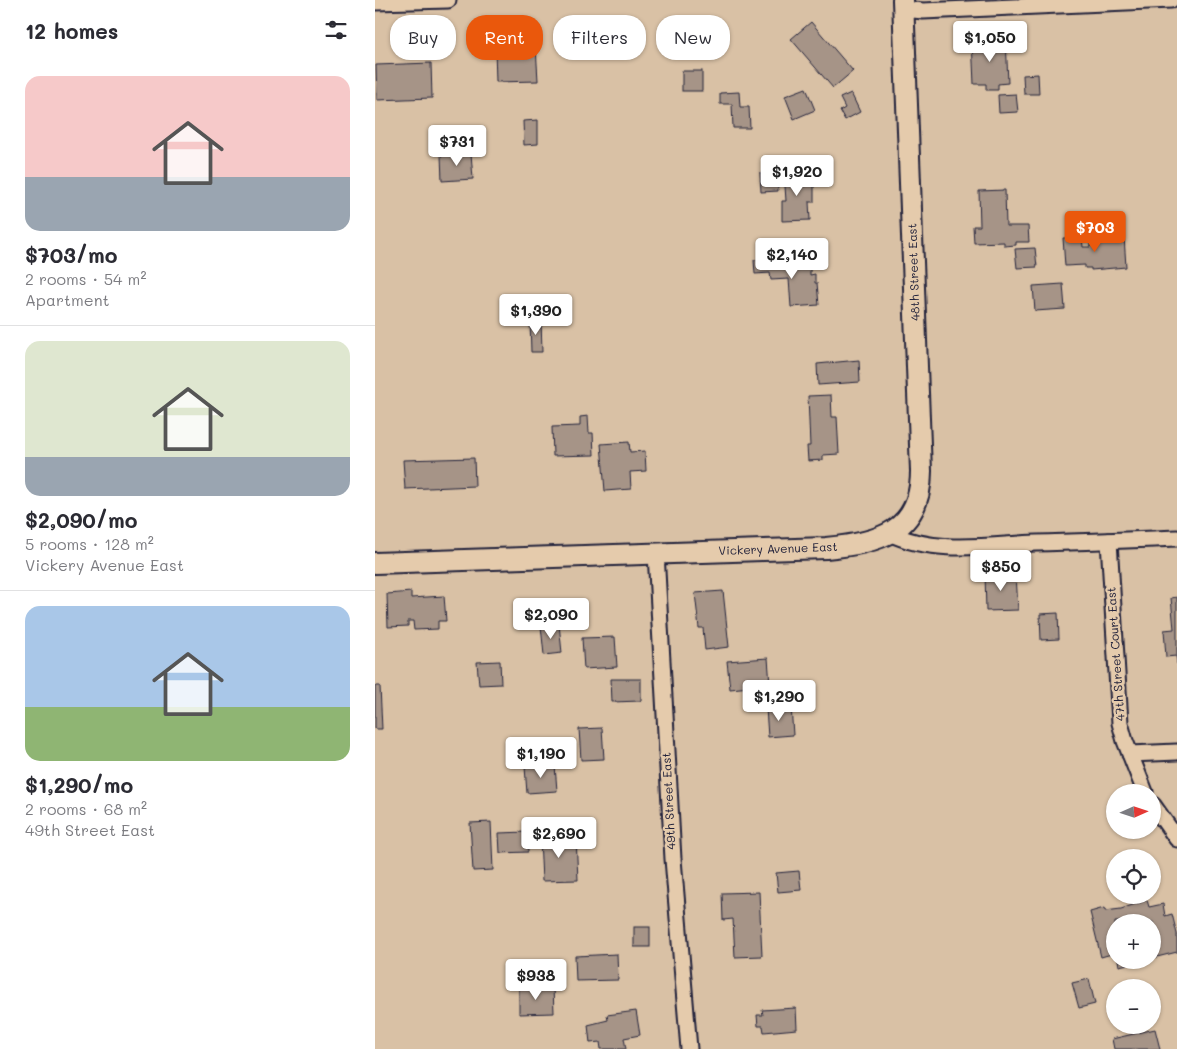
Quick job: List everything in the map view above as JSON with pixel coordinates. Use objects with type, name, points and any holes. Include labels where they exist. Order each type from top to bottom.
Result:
[{"type":"street","points":[[375,2],[449,0]]},
{"type":"street","points":[[903,4],[923,12],[1171,0]]},
{"type":"street","name":"48th Street East","points":[[890,533],[913,513],[921,481],[903,4]]},
{"type":"street","points":[[890,533],[905,540],[935,545],[1177,538]]},
{"type":"street","name":"Vickery Avenue East","points":[[375,563],[826,548],[871,541],[890,533]]},
{"type":"street","name":"47th Street Court East","points":[[1109,541],[1121,723],[1130,754],[1142,784]]},
{"type":"street","name":"49th Street East","points":[[656,553],[673,860],[689,1049]]},
{"type":"street","points":[[1130,754],[1177,752]]},
{"type":"street","points":[[1161,816],[1177,839]]},
{"type":"building","points":[[811,22],[853,71],[833,88],[791,39]]},
{"type":"building","points":[[1006,39],[1008,83],[998,84],[998,90],[986,90],[986,84],[974,84],[972,40]]},
{"type":"building","points":[[495,60],[537,60],[538,81],[496,82]]},
{"type":"building","points":[[431,63],[432,98],[377,100],[376,65]]},
{"type":"building","points":[[682,71],[702,71],[702,91],[682,91]]},
{"type":"building","points":[[1038,74],[1039,94],[1024,94],[1023,75]]},
{"type":"building","points":[[806,88],[815,110],[794,119],[785,96]]},
{"type":"building","points":[[739,92],[740,107],[749,107],[750,128],[733,128],[732,104],[720,104],[720,93]]},
{"type":"building","points":[[851,93],[860,112],[845,120],[840,111],[845,108],[840,98]]},
{"type":"building","points":[[1016,94],[1018,112],[999,113],[998,95]]},
{"type":"building","points":[[538,120],[538,144],[524,145],[523,121]]},
{"type":"building","points":[[471,153],[473,179],[442,181],[441,155]]},
{"type":"building","points":[[804,170],[804,186],[814,185],[814,202],[809,202],[810,220],[782,221],[782,201],[786,201],[784,171]]},
{"type":"building","points":[[777,172],[778,191],[761,192],[760,173]]},
{"type":"building","points":[[1005,190],[1006,226],[1028,226],[1029,242],[1016,242],[1016,245],[1004,246],[1004,242],[974,243],[973,226],[980,226],[979,191]]},
{"type":"building","points":[[1112,236],[1124,236],[1126,267],[1091,270],[1091,268],[1085,268],[1085,265],[1065,266],[1063,238],[1082,237],[1083,247],[1090,247],[1090,241],[1112,240]]},
{"type":"building","points":[[1035,248],[1037,267],[1017,268],[1015,249]]},
{"type":"building","points":[[783,258],[784,265],[810,263],[810,275],[815,274],[815,283],[817,283],[819,305],[791,307],[789,279],[771,280],[770,273],[755,274],[754,260]]},
{"type":"building","points":[[1063,284],[1065,309],[1035,311],[1033,286]]},
{"type":"building","points":[[530,320],[541,320],[542,352],[531,352]]},
{"type":"building","points":[[859,360],[860,382],[818,385],[817,364]]},
{"type":"building","points":[[831,395],[832,417],[837,417],[839,454],[823,455],[823,460],[808,461],[807,446],[810,446],[808,396]]},
{"type":"building","points":[[588,416],[589,433],[593,433],[594,455],[553,456],[552,427],[580,426],[580,417]]},
{"type":"building","points":[[629,442],[630,452],[645,451],[646,471],[630,472],[631,489],[605,491],[601,444]]},
{"type":"building","points":[[474,458],[475,486],[405,489],[403,460]]},
{"type":"building","points":[[1016,573],[1018,610],[986,611],[985,574]]},
{"type":"building","points":[[723,591],[729,647],[705,650],[703,628],[699,628],[695,593]]},
{"type":"building","points":[[411,592],[411,598],[444,596],[446,621],[438,621],[438,629],[414,630],[413,621],[408,621],[408,626],[388,627],[387,594]]},
{"type":"building","points":[[1177,597],[1177,664],[1176,656],[1166,657],[1164,630],[1174,629],[1171,598]]},
{"type":"building","points":[[1058,613],[1059,639],[1041,640],[1040,614]]},
{"type":"building","points":[[559,624],[562,653],[544,655],[541,626]]},
{"type":"building","points":[[615,637],[617,667],[584,669],[582,638]]},
{"type":"building","points":[[768,658],[770,685],[730,689],[727,661]]},
{"type":"building","points":[[500,661],[501,684],[479,685],[477,662]]},
{"type":"building","points":[[611,679],[641,679],[641,701],[612,702]]},
{"type":"building","points":[[375,686],[380,686],[382,729],[375,729]]},
{"type":"building","points":[[791,706],[793,735],[768,737],[766,708]]},
{"type":"building","points":[[602,728],[604,759],[581,760],[579,729]]},
{"type":"building","points":[[555,765],[557,791],[527,793],[525,767]]},
{"type":"building","points":[[491,822],[493,870],[473,871],[470,823]]},
{"type":"building","points":[[527,832],[528,852],[500,853],[499,833]]},
{"type":"building","points":[[576,837],[578,880],[542,881],[540,838]]},
{"type":"building","points":[[799,871],[801,890],[778,892],[776,873]]},
{"type":"building","points":[[759,892],[762,956],[735,957],[733,919],[723,920],[722,893]]},
{"type":"building","points":[[1135,904],[1148,904],[1149,907],[1163,904],[1165,916],[1172,914],[1177,934],[1177,952],[1161,956],[1161,914],[1106,914],[1106,956],[1101,957],[1090,912],[1104,908],[1105,911],[1121,909]]},
{"type":"building","points":[[634,927],[650,927],[650,947],[634,947]]},
{"type":"building","points":[[617,954],[618,980],[576,981],[575,956]]},
{"type":"building","points":[[1089,979],[1095,1004],[1079,1008],[1072,983]]},
{"type":"building","points":[[553,987],[554,1013],[519,1014],[519,988]]},
{"type":"building","points":[[796,1008],[797,1029],[764,1032],[763,1026],[758,1026],[757,1015],[763,1015],[762,1010]]},
{"type":"building","points":[[636,1011],[640,1035],[624,1038],[626,1049],[601,1049],[600,1042],[590,1043],[588,1025],[608,1020],[607,1015]]},
{"type":"building","points":[[1134,1034],[1156,1034],[1160,1049],[1114,1049],[1112,1039]]}]
